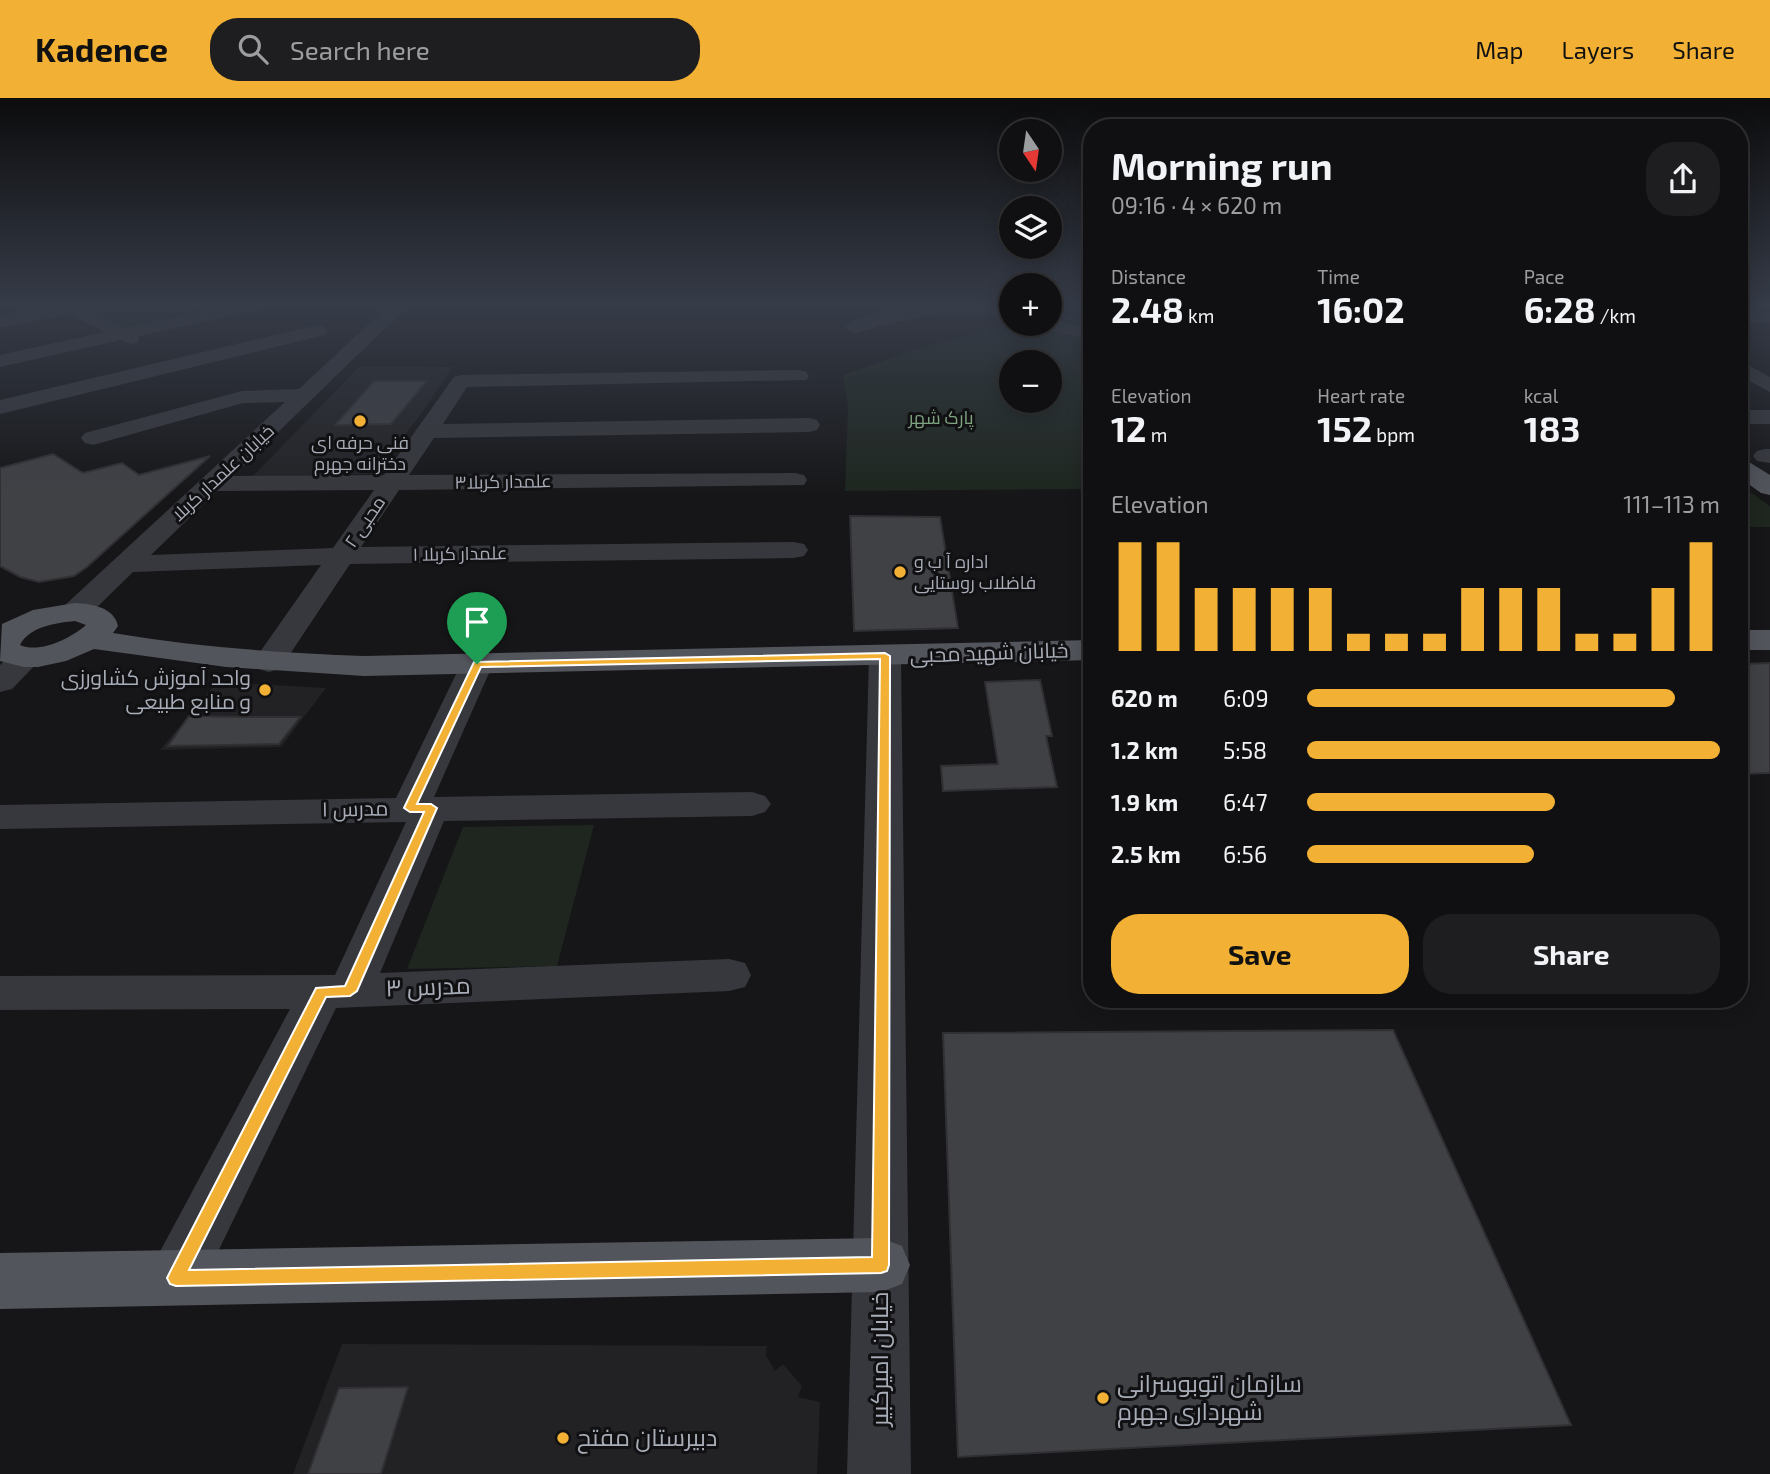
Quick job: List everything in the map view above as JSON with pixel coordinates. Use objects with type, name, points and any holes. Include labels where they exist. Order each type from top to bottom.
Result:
[{"type":"main road","points":[[1759,457],[1770,487]]},
{"type":"main road","points":[[15,633],[60,652],[83,625]]},
{"type":"main road","name":"خیابان شهید محبی","points":[[83,625],[168,653],[269,662],[364,666],[1083,650]]},
{"type":"main road","points":[[1748,627],[1770,627]]},
{"type":"main road","points":[[1748,640],[1770,640]]},
{"type":"main road","points":[[0,1281],[881,1265]]},
{"type":"street","points":[[0,407],[159,368]]},
{"type":"street","name":"خیابان علمدار کربلا","points":[[83,625],[127,564],[333,368]]},
{"type":"street","points":[[1748,372],[1770,386]]},
{"type":"street","name":"محبی ۲","points":[[269,662],[461,381],[799,376]]},
{"type":"street","points":[[100,382],[157,419]]},
{"type":"street","points":[[0,383],[24,401]]},
{"type":"street","points":[[93,438],[242,397],[305,395]]},
{"type":"street","points":[[1748,417],[1770,417]]},
{"type":"street","points":[[427,431],[809,425]]},
{"type":"street","name":"علمدار کربلا۳","points":[[212,484],[795,480]]},
{"type":"street","name":"علمدار کربلا ۱","points":[[127,564],[342,556],[794,550]]},
{"type":"street","points":[[0,682],[15,633]]},
{"type":"street","name":"خیابان امیرکبیر","points":[[879,1474],[885,656]]},
{"type":"street","points":[[176,1278],[335,991],[421,808],[477,664]]},
{"type":"street","name":"مدرس ۱","points":[[0,817],[752,804]]},
{"type":"street","name":"مدرس ۳","points":[[0,993],[335,991],[729,975]]},
{"type":"shaded area","name":"فنی حرفه ای دخترانه جهرم","points":[[358,368],[452,368],[375,474],[253,476]]},
{"type":"shaded area","points":[[217,682],[326,688],[281,747],[160,750]]},
{"type":"shaded area","name":"دبیرستان مفتح","points":[[342,1344],[767,1346],[766,1355],[775,1371],[783,1364],[802,1386],[798,1397],[820,1402],[817,1474],[293,1474]]},
{"type":"green space","name":"پارک شهر","points":[[862,368],[999,368],[999,413],[1062,413],[1062,368],[1083,368],[1083,489],[845,491],[848,407],[843,375]]},
{"type":"green space","points":[[1748,491],[1770,506],[1770,527],[1748,527]]},
{"type":"green space","points":[[594,825],[557,966],[407,969],[463,827]]},
{"type":"building","points":[[374,381],[427,381],[391,424],[335,425]]},
{"type":"building","points":[[53,454],[83,473],[122,463],[139,475],[210,456],[87,567],[74,576],[39,582],[20,577],[0,566],[0,468]]},
{"type":"building","name":"اداره آ ب و فاضلاب روستایی","points":[[850,516],[940,517],[958,628],[854,631]]},
{"type":"building","points":[[1770,663],[1770,773],[1748,774],[1748,664]]},
{"type":"building","points":[[1040,680],[1052,736],[1046,736],[1057,787],[943,791],[941,766],[998,764],[985,682]]},
{"type":"building","name":"واحد آموزش کشاورزی و منابع طبیعی","points":[[189,716],[300,717],[279,744],[168,746]]},
{"type":"building","points":[[1393,1030],[1571,1425],[958,1457],[943,1033]]},
{"type":"building","points":[[408,1387],[381,1474],[308,1474],[339,1388]]},
{"type":"place","name":"فنی حرفه ای دخترانه جهرم","points":[[360,421]]},
{"type":"place","name":"اداره آ ب و فاضلاب روستایی","points":[[900,572]]},
{"type":"place","name":"واحد آموزش کشاورزی و منابع طبیعی","points":[[265,690]]},
{"type":"place","name":"سازمان اتوبوسرانی شهرداری جهرم","points":[[1103,1398]]},
{"type":"place","name":"دبیرستان مفتح","points":[[563,1438]]},
{"type":"route","points":[[885,656],[881,1265],[176,1278],[321,992],[350,991],[431,808],[410,808],[477,664],[885,656]]}]
